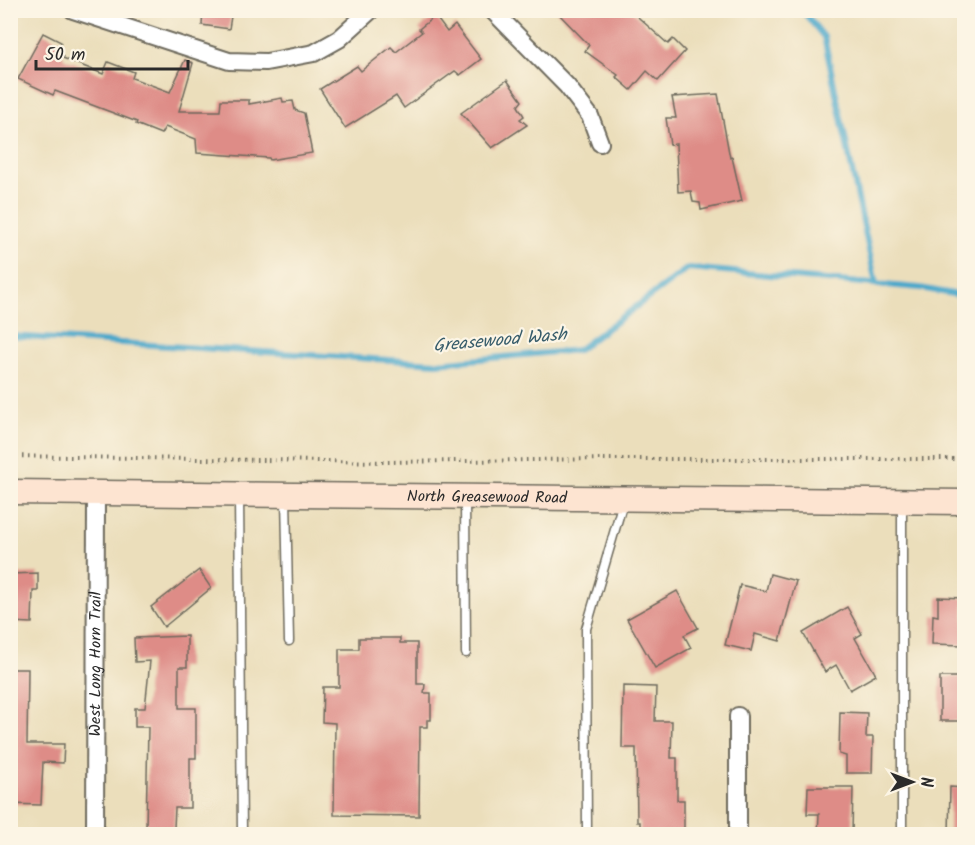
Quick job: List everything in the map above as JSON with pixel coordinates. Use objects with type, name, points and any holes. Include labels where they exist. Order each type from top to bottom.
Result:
[{"type":"street","points":[[73,10],[229,62],[266,62],[314,53],[339,39],[372,10]]},
{"type":"street","points":[[492,10],[567,86],[590,116],[600,142]]},
{"type":"street","name":"North Greasewood Road","points":[[10,492],[964,502]]},
{"type":"street","name":"West Long Horn Trail","points":[[95,834],[96,493]]},
{"type":"street","points":[[738,716],[738,834]]},
{"type":"lane","points":[[239,495],[242,834]]},
{"type":"lane","points":[[286,495],[290,640]]},
{"type":"lane","points":[[465,497],[466,653]]},
{"type":"lane","points":[[587,834],[586,628],[624,499]]},
{"type":"lane","points":[[902,501],[902,834]]},
{"type":"path","points":[[10,456],[386,462],[604,459],[964,459]]},
{"type":"building","points":[[203,10],[232,10],[229,29],[202,25]]},
{"type":"building","points":[[555,10],[630,10],[668,44],[673,39],[685,51],[658,81],[647,71],[631,90],[616,77],[618,75],[585,51],[589,45]]},
{"type":"building","points":[[435,16],[447,32],[455,25],[481,59],[460,75],[455,71],[404,108],[396,96],[345,128],[320,89],[357,66],[361,71],[391,47],[396,52],[422,32],[419,29]]},
{"type":"building","points":[[43,33],[61,42],[57,53],[64,56],[63,58],[103,74],[108,62],[134,72],[132,78],[170,92],[185,60],[193,63],[179,111],[220,111],[221,100],[249,100],[249,104],[282,98],[283,102],[293,101],[295,110],[304,113],[312,153],[270,160],[269,158],[197,153],[196,139],[165,127],[161,134],[136,124],[137,122],[55,91],[53,95],[18,79]]},
{"type":"building","points":[[507,80],[522,101],[518,106],[524,116],[520,119],[527,125],[492,148],[461,113]]},
{"type":"building","points":[[718,94],[730,158],[732,157],[742,201],[701,210],[700,203],[693,202],[691,191],[678,192],[676,144],[670,145],[666,118],[676,118],[672,97]]},
{"type":"building","points":[[199,570],[211,588],[164,627],[151,607]]},
{"type":"building","points":[[38,573],[38,591],[33,591],[32,623],[10,622],[10,574]]},
{"type":"building","points":[[770,574],[796,581],[780,641],[755,634],[751,651],[725,645],[740,585],[766,591]]},
{"type":"building","points":[[677,591],[698,628],[684,635],[691,648],[655,668],[627,619]]},
{"type":"building","points":[[938,597],[964,598],[964,645],[932,644],[933,615],[938,616]]},
{"type":"building","points":[[847,607],[862,634],[855,638],[876,675],[850,690],[836,665],[825,672],[803,633]]},
{"type":"building","points":[[187,636],[187,667],[179,667],[179,708],[196,708],[196,758],[190,758],[190,808],[175,808],[174,828],[146,828],[148,727],[135,727],[135,708],[145,708],[150,661],[135,662],[134,638]]},
{"type":"building","points":[[359,638],[400,638],[400,643],[417,643],[417,684],[425,684],[424,693],[431,693],[431,720],[427,720],[427,727],[420,727],[419,816],[334,815],[335,723],[322,722],[323,687],[339,687],[339,649],[359,649]]},
{"type":"building","points":[[10,669],[28,669],[27,744],[64,744],[63,763],[43,762],[41,805],[10,804]]},
{"type":"building","points":[[940,677],[964,677],[964,721],[940,721]]},
{"type":"building","points":[[623,686],[656,687],[655,721],[672,721],[671,758],[677,758],[677,800],[684,800],[684,834],[640,834],[640,822],[637,822],[636,748],[622,748]]},
{"type":"building","points":[[840,712],[867,713],[866,737],[873,737],[872,773],[846,773],[846,756],[839,754]]},
{"type":"building","points":[[808,787],[853,787],[852,834],[818,834],[819,814],[807,814]]},
{"type":"building","points":[[950,787],[964,788],[964,834],[949,834]]},
{"type":"waterway","points":[[802,10],[824,37],[876,284]]},
{"type":"waterway","name":"Greasewood Wash","points":[[10,336],[437,363],[578,350],[688,268],[920,288],[964,296]]}]
